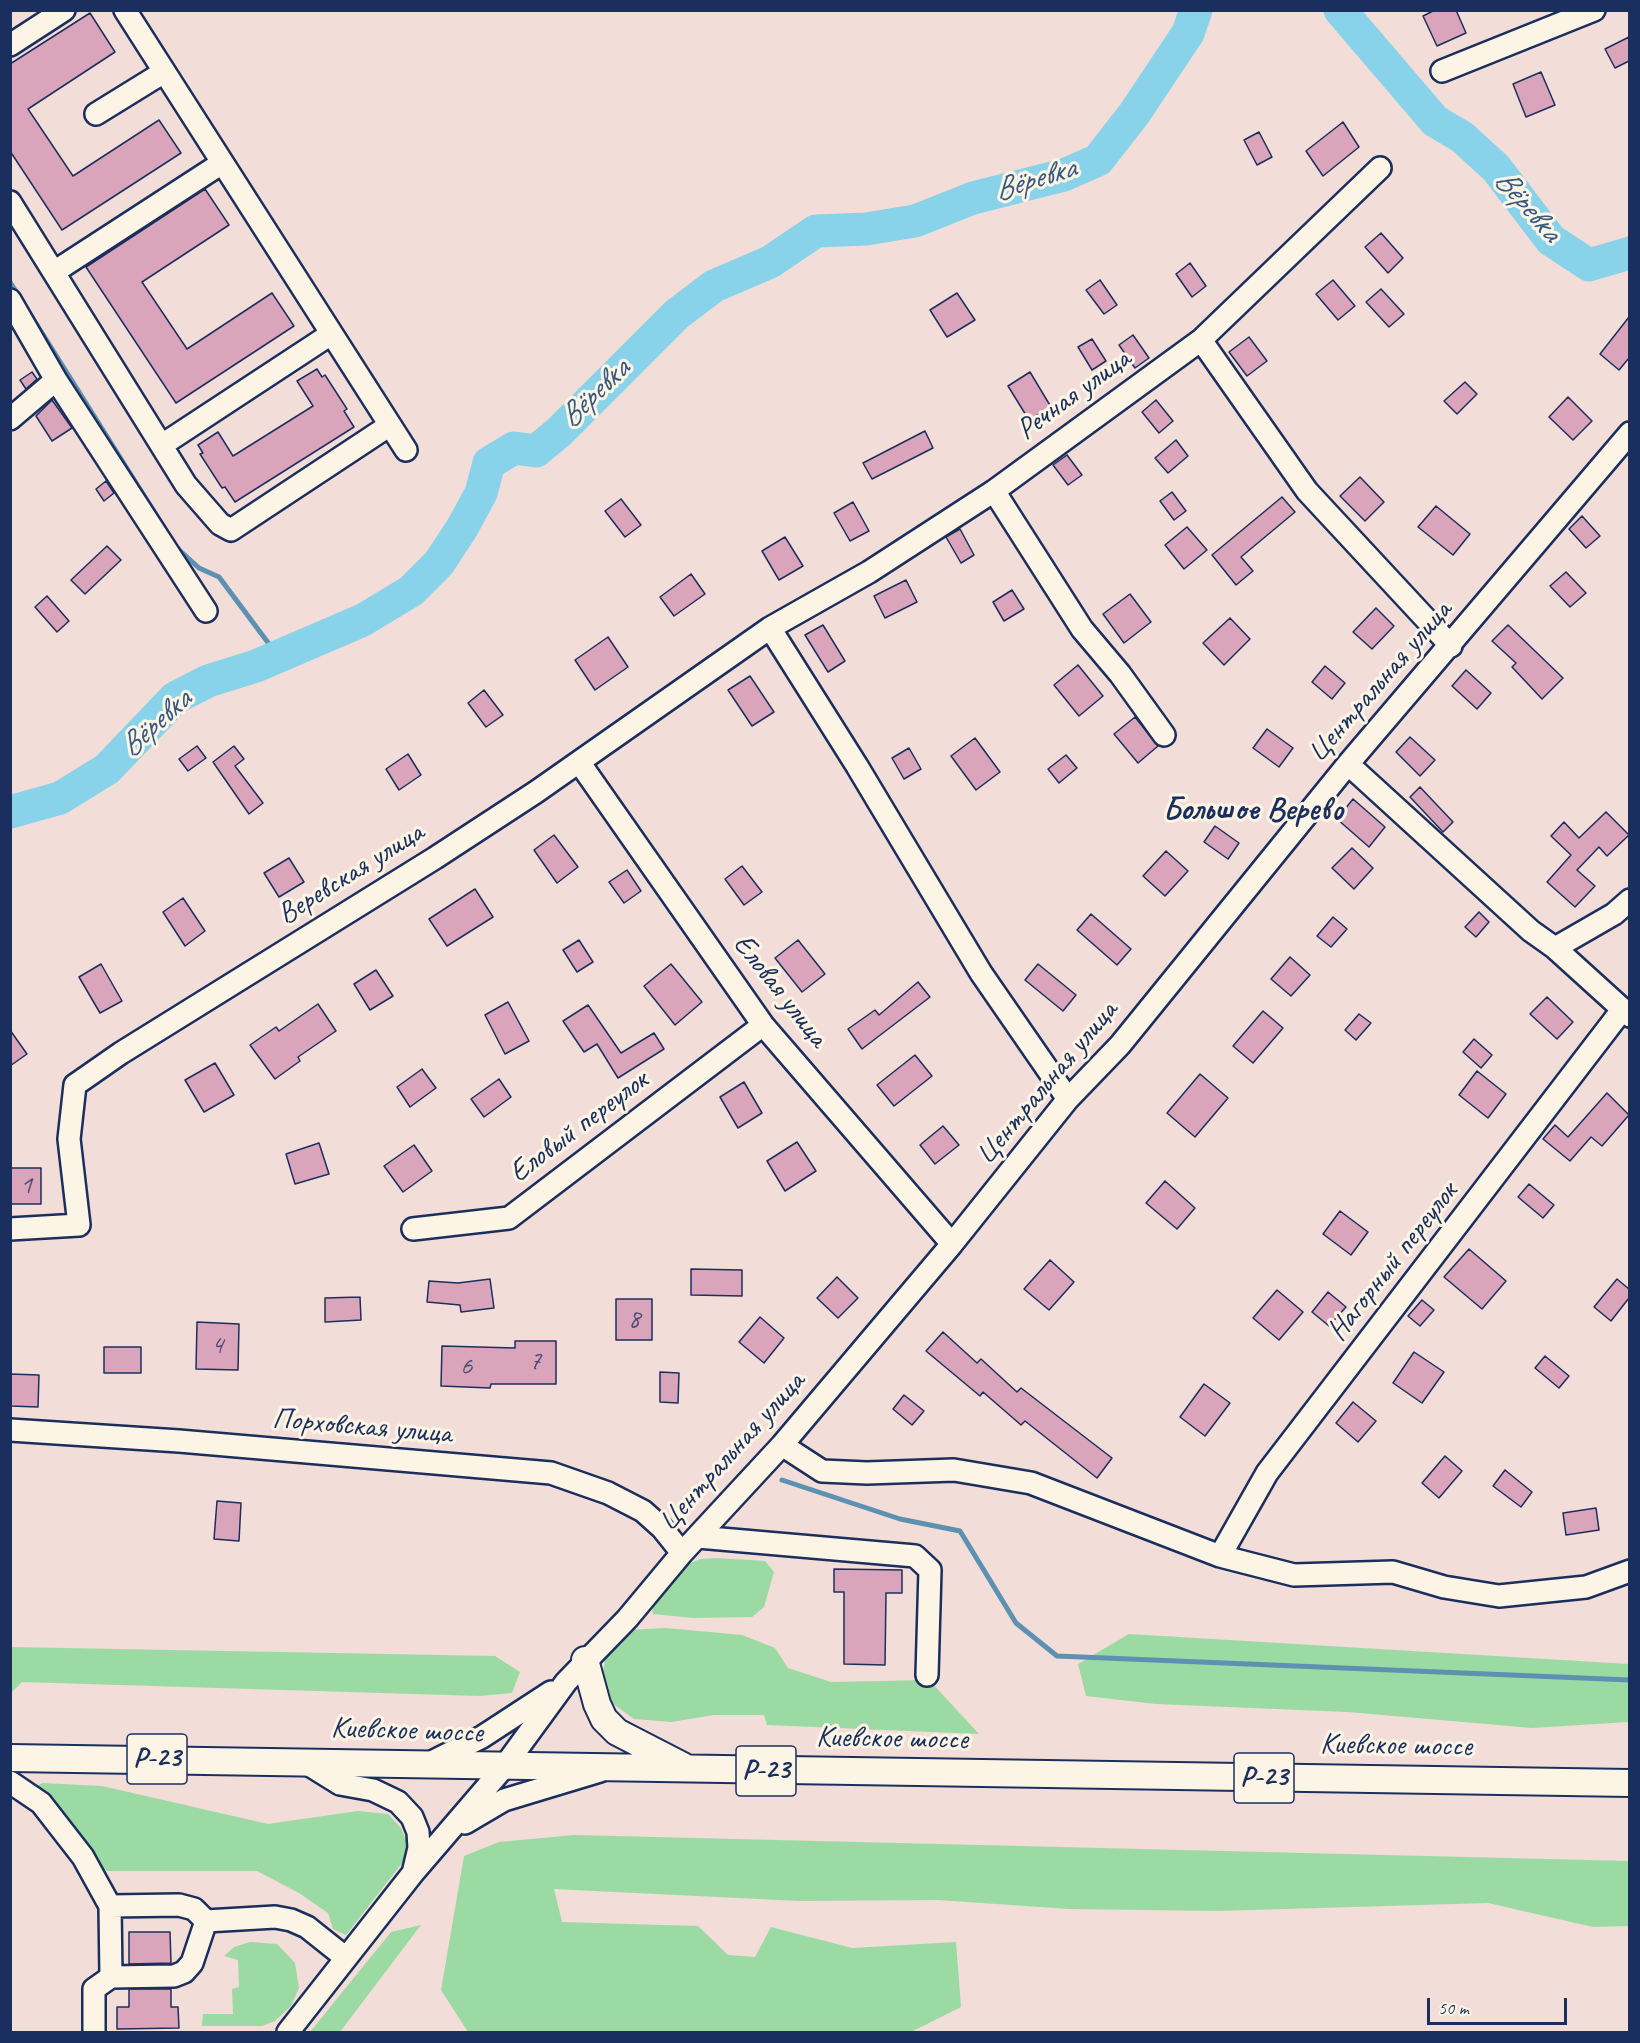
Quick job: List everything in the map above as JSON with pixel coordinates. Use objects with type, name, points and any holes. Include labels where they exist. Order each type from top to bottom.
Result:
[{"type":"main road","points":[[585,1660],[597,1704],[604,1719],[617,1732],[689,1769]]},
{"type":"main road","name":"Киевское шоссе","points":[[10,1758],[1629,1783]]},
{"type":"street","points":[[10,45],[64,10]]},
{"type":"street","points":[[125,10],[406,450]]},
{"type":"street","points":[[1442,71],[1594,10]]},
{"type":"street","points":[[96,114],[164,72]]},
{"type":"street","points":[[54,272],[222,163]]},
{"type":"street","name":"Речная улица","points":[[770,628],[869,572],[994,491],[1201,340],[1380,168]]},
{"type":"street","points":[[10,202],[186,485],[220,524],[231,530],[390,425]]},
{"type":"street","points":[[10,300],[56,380],[206,611]]},
{"type":"street","points":[[162,445],[332,334]]},
{"type":"street","points":[[1201,340],[1307,491],[1451,646]]},
{"type":"street","points":[[10,419],[56,380]]},
{"type":"street","name":"Центральная улица","points":[[442,1838],[504,1767],[566,1682],[627,1619],[682,1552],[782,1444],[952,1244],[1068,1099],[1120,1045],[1348,764],[1451,646],[1629,433]]},
{"type":"street","points":[[994,491],[1082,629],[1120,674],[1164,735]]},
{"type":"street","points":[[770,628],[857,766],[981,973],[1068,1099]]},
{"type":"street","name":"Веревская улица","points":[[10,1228],[79,1225],[69,1139],[75,1085],[121,1053],[446,851],[579,762],[770,628]]},
{"type":"street","name":"Еловая улица","points":[[579,762],[763,1024],[952,1244]]},
{"type":"street","points":[[1348,764],[1626,1013]]},
{"type":"street","points":[[1555,948],[1614,914],[1629,900]]},
{"type":"street","name":"Нагорный переулок","points":[[1220,1556],[1268,1473],[1626,1013]]},
{"type":"street","name":"Еловый переулок","points":[[413,1229],[509,1218],[763,1024]]},
{"type":"street","name":"Порховская улица","points":[[10,1430],[178,1441],[551,1473],[608,1493],[643,1511],[662,1528],[682,1552]]},
{"type":"street","points":[[782,1444],[822,1471],[867,1473],[954,1470],[1031,1484],[1220,1556],[1294,1575],[1392,1572],[1444,1587],[1499,1596],[1586,1587],[1629,1571]]},
{"type":"street","points":[[698,1537],[915,1556],[930,1570],[927,1675]]},
{"type":"street","points":[[426,1764],[482,1737],[566,1682]]},
{"type":"street","points":[[303,1761],[340,1784],[373,1790],[398,1802],[412,1817],[418,1832],[419,1848],[413,1873]]},
{"type":"street","points":[[288,2032],[442,1838],[485,1809],[504,1800],[610,1768]]},
{"type":"street","points":[[10,1782],[40,1803],[83,1857],[110,1906],[111,1977]]},
{"type":"street","points":[[110,1906],[179,1905],[194,1909],[206,1921],[275,1917],[291,1920],[307,1927],[346,1958]]},
{"type":"street","points":[[94,2032],[94,1989],[111,1977],[174,1976],[184,1972],[192,1963],[206,1921]]},
{"type":"green space","points":[[700,1559],[765,1561],[774,1572],[764,1607],[752,1617],[693,1618],[653,1614],[652,1603],[684,1566]]},
{"type":"green space","points":[[666,1628],[742,1635],[775,1648],[788,1668],[831,1682],[929,1680],[979,1734],[767,1725],[764,1715],[714,1715],[671,1722],[634,1719],[612,1703],[602,1676],[608,1645],[625,1630]]},
{"type":"green space","points":[[1129,1634],[1629,1664],[1629,1722],[1532,1728],[1348,1712],[1156,1704],[1086,1696],[1078,1664]]},
{"type":"green space","points":[[11,1647],[495,1656],[520,1672],[512,1693],[480,1696],[22,1682],[11,1693]]},
{"type":"green space","points":[[42,1783],[102,1786],[268,1824],[358,1811],[388,1814],[401,1828],[408,1845],[402,1863],[346,1935],[333,1929],[328,1913],[299,1893],[257,1871],[107,1871],[92,1862],[37,1793],[37,1786]]},
{"type":"green space","points":[[574,1835],[1629,1861],[1629,1926],[1593,1927],[1488,1903],[1218,1911],[1069,1909],[938,1900],[799,1901],[554,1889],[562,1922],[698,1926],[728,1955],[755,1957],[771,1927],[852,1948],[956,1942],[961,2007],[911,2032],[468,2032],[441,1990],[464,1856],[499,1842]]},
{"type":"green space","points":[[421,1925],[340,2032],[310,2032],[391,1932]]},
{"type":"green space","points":[[250,1942],[277,1944],[295,1963],[299,1988],[291,2006],[275,2021],[262,2026],[202,2026],[203,2014],[233,2014],[232,1989],[239,1987],[238,1960],[224,1956],[234,1947]]},
{"type":"building","points":[[1435,10],[1456,10],[1466,33],[1437,46],[1423,16]]},
{"type":"building","points":[[90,13],[115,52],[28,109],[73,176],[159,120],[181,153],[62,230],[10,151],[10,64]]},
{"type":"building","points":[[1629,37],[1629,61],[1615,68],[1605,49]]},
{"type":"building","points":[[1541,72],[1555,105],[1526,117],[1513,84]]},
{"type":"building","points":[[1343,122],[1359,147],[1323,176],[1306,151]]},
{"type":"building","points":[[1259,132],[1272,157],[1257,165],[1244,140]]},
{"type":"building","points":[[205,189],[229,225],[142,282],[187,349],[272,293],[294,326],[176,403],[86,267]]},
{"type":"building","points":[[1381,233],[1403,258],[1388,273],[1365,247]]},
{"type":"building","points":[[1190,263],[1206,286],[1192,297],[1176,274]]},
{"type":"building","points":[[1100,280],[1117,305],[1104,314],[1086,290]]},
{"type":"building","points":[[1333,280],[1355,306],[1338,320],[1316,294]]},
{"type":"building","points":[[1381,289],[1404,314],[1389,327],[1366,302]]},
{"type":"building","points":[[957,293],[975,320],[947,337],[930,310]]},
{"type":"building","points":[[1629,317],[1629,358],[1619,370],[1600,354]]},
{"type":"building","points":[[1133,335],[1149,358],[1135,368],[1119,345]]},
{"type":"building","points":[[1249,337],[1267,361],[1247,376],[1229,352]]},
{"type":"building","points":[[1092,339],[1106,361],[1092,370],[1078,347]]},
{"type":"building","points":[[317,369],[322,377],[325,375],[347,409],[344,411],[354,427],[235,502],[225,487],[222,488],[200,454],[203,453],[198,445],[218,432],[233,456],[313,406],[297,381]]},
{"type":"building","points":[[32,372],[37,379],[26,389],[20,380]]},
{"type":"building","points":[[1030,372],[1051,407],[1029,420],[1008,386]]},
{"type":"building","points":[[1465,382],[1477,394],[1457,414],[1444,401]]},
{"type":"building","points":[[1568,397],[1592,421],[1573,440],[1549,417]]},
{"type":"building","points":[[52,400],[72,428],[52,441],[36,416]]},
{"type":"building","points":[[1156,400],[1173,421],[1159,433],[1142,412]]},
{"type":"building","points":[[925,431],[933,448],[872,479],[863,463]]},
{"type":"building","points":[[1176,440],[1188,456],[1168,473],[1155,458]]},
{"type":"building","points":[[1067,455],[1082,475],[1068,485],[1053,465]]},
{"type":"building","points":[[1360,477],[1384,502],[1365,521],[1340,496]]},
{"type":"building","points":[[106,481],[114,493],[104,501],[96,489]]},
{"type":"building","points":[[1172,492],[1186,511],[1174,520],[1160,501]]},
{"type":"building","points":[[1282,497],[1295,512],[1241,557],[1253,571],[1236,585],[1212,555]]},
{"type":"building","points":[[621,499],[641,525],[625,537],[605,511]]},
{"type":"building","points":[[853,502],[869,531],[850,541],[834,513]]},
{"type":"building","points":[[1436,506],[1470,534],[1453,555],[1418,527]]},
{"type":"building","points":[[1582,516],[1600,536],[1586,548],[1569,529]]},
{"type":"building","points":[[1187,527],[1207,550],[1184,569],[1165,545]]},
{"type":"building","points":[[960,529],[974,555],[961,563],[946,537]]},
{"type":"building","points":[[785,537],[803,566],[779,580],[762,551]]},
{"type":"building","points":[[107,546],[121,560],[85,594],[71,580]]},
{"type":"building","points":[[1566,572],[1586,593],[1570,607],[1550,586]]},
{"type":"building","points":[[691,574],[705,594],[674,616],[660,597]]},
{"type":"building","points":[[906,580],[917,602],[885,618],[874,596]]},
{"type":"building","points":[[1012,590],[1024,609],[1004,621],[993,602]]},
{"type":"building","points":[[1130,594],[1151,622],[1124,643],[1103,614]]},
{"type":"building","points":[[47,596],[69,621],[57,632],[35,607]]},
{"type":"building","points":[[1376,608],[1394,626],[1372,649],[1353,632]]},
{"type":"building","points":[[1230,618],[1250,639],[1224,665],[1203,643]]},
{"type":"building","points":[[823,625],[845,661],[828,672],[805,635]]},
{"type":"building","points":[[1508,625],[1563,678],[1542,699],[1512,667],[1516,663],[1492,641]]},
{"type":"building","points":[[608,637],[628,667],[595,690],[575,660]]},
{"type":"building","points":[[1078,665],[1103,696],[1079,716],[1054,685]]},
{"type":"building","points":[[1325,666],[1345,683],[1332,699],[1312,682]]},
{"type":"building","points":[[1466,670],[1491,693],[1477,709],[1452,686]]},
{"type":"building","points":[[750,676],[774,712],[752,726],[728,690]]},
{"type":"building","points":[[484,690],[503,715],[486,727],[468,703]]},
{"type":"building","points":[[1135,717],[1158,746],[1138,763],[1114,734]]},
{"type":"building","points":[[1267,729],[1293,748],[1279,767],[1253,748]]},
{"type":"building","points":[[1410,737],[1435,760],[1420,776],[1396,752]]},
{"type":"building","points":[[975,738],[1000,772],[976,790],[951,756]]},
{"type":"building","points":[[197,746],[206,758],[188,771],[179,759]]},
{"type":"building","points":[[234,746],[244,759],[235,766],[263,803],[249,814],[213,762]]},
{"type":"building","points":[[909,748],[921,769],[904,779],[892,758]]},
{"type":"building","points":[[408,754],[421,775],[399,790],[386,769]]},
{"type":"building","points":[[1066,755],[1077,768],[1059,783],[1048,769]]},
{"type":"building","points":[[1420,787],[1453,822],[1443,832],[1410,797]]},
{"type":"building","points":[[1353,799],[1385,827],[1369,847],[1337,819]]},
{"type":"building","points":[[1606,812],[1629,835],[1607,856],[1599,847],[1577,870],[1595,886],[1575,907],[1547,882],[1571,855],[1551,836],[1564,822],[1579,838]]},
{"type":"building","points":[[1215,826],[1239,843],[1228,859],[1204,842]]},
{"type":"building","points":[[554,835],[578,867],[557,883],[534,850]]},
{"type":"building","points":[[1352,848],[1373,868],[1354,889],[1332,868]]},
{"type":"building","points":[[1166,851],[1188,871],[1165,896],[1143,876]]},
{"type":"building","points":[[289,858],[304,882],[279,897],[264,873]]},
{"type":"building","points":[[742,866],[762,892],[744,905],[725,879]]},
{"type":"building","points":[[627,870],[641,891],[624,903],[609,882]]},
{"type":"building","points":[[475,889],[493,917],[447,946],[429,919]]},
{"type":"building","points":[[183,898],[205,931],[185,946],[163,912]]},
{"type":"building","points":[[1479,912],[1489,922],[1476,937],[1465,927]]},
{"type":"building","points":[[1091,914],[1131,949],[1117,965],[1077,930]]},
{"type":"building","points":[[1333,917],[1347,929],[1331,947],[1317,936]]},
{"type":"building","points":[[579,940],[593,962],[577,972],[563,950]]},
{"type":"building","points":[[798,940],[825,974],[802,992],[775,958]]},
{"type":"building","points":[[1290,957],[1310,975],[1291,996],[1271,979]]},
{"type":"building","points":[[101,964],[122,1001],[100,1013],[79,977]]},
{"type":"building","points":[[671,964],[702,1002],[675,1025],[644,986]]},
{"type":"building","points":[[1038,964],[1076,995],[1063,1011],[1025,980]]},
{"type":"building","points":[[376,970],[393,996],[370,1010],[354,984]]},
{"type":"building","points":[[918,982],[930,997],[862,1049],[848,1029],[875,1010],[879,1015]]},
{"type":"building","points":[[1547,997],[1573,1022],[1557,1039],[1530,1014]]},
{"type":"building","points":[[508,1002],[529,1041],[505,1054],[485,1015]]},
{"type":"building","points":[[318,1004],[336,1031],[298,1057],[300,1061],[275,1079],[250,1045],[276,1027],[279,1031]]},
{"type":"building","points":[[588,1005],[621,1053],[654,1033],[664,1049],[618,1078],[597,1044],[584,1052],[563,1021]]},
{"type":"building","points":[[1263,1011],[1283,1028],[1253,1063],[1233,1046]]},
{"type":"building","points":[[1359,1014],[1371,1023],[1356,1040],[1345,1030]]},
{"type":"building","points":[[10,1030],[27,1054],[10,1066]]},
{"type":"building","points":[[1474,1039],[1492,1055],[1481,1068],[1463,1052]]},
{"type":"building","points":[[915,1055],[932,1076],[894,1106],[877,1085]]},
{"type":"building","points":[[215,1063],[234,1095],[204,1112],[185,1080]]},
{"type":"building","points":[[422,1069],[436,1088],[410,1107],[397,1087]]},
{"type":"building","points":[[1477,1071],[1506,1094],[1488,1118],[1459,1095]]},
{"type":"building","points":[[1200,1074],[1228,1098],[1195,1137],[1167,1113]]},
{"type":"building","points":[[499,1079],[511,1097],[484,1117],[471,1099]]},
{"type":"building","points":[[744,1082],[762,1113],[738,1128],[720,1097]]},
{"type":"building","points":[[1607,1093],[1629,1115],[1602,1146],[1591,1137],[1570,1161],[1543,1139],[1555,1125],[1568,1137]]},
{"type":"building","points":[[943,1126],[959,1145],[935,1164],[920,1145]]},
{"type":"building","points":[[797,1142],[816,1171],[785,1191],[767,1161]]},
{"type":"building","points":[[319,1143],[329,1174],[295,1184],[286,1154]]},
{"type":"building","points":[[414,1145],[432,1171],[403,1192],[384,1166]]},
{"type":"building","points":[[10,1168],[41,1168],[41,1204],[10,1204]]},
{"type":"building","points":[[1165,1181],[1195,1208],[1177,1229],[1146,1203]]},
{"type":"building","points":[[1529,1184],[1554,1205],[1543,1218],[1518,1197]]},
{"type":"building","points":[[1340,1211],[1368,1232],[1351,1255],[1323,1234]]},
{"type":"building","points":[[1469,1249],[1506,1281],[1482,1309],[1444,1277]]},
{"type":"building","points":[[1050,1260],[1074,1282],[1049,1310],[1024,1289]]},
{"type":"building","points":[[691,1269],[742,1270],[742,1296],[691,1295]]},
{"type":"building","points":[[837,1277],[858,1298],[838,1318],[817,1298]]},
{"type":"building","points":[[490,1279],[494,1308],[461,1312],[460,1305],[427,1302],[429,1281],[458,1283]]},
{"type":"building","points":[[1617,1279],[1629,1289],[1629,1298],[1611,1321],[1594,1307]]},
{"type":"building","points":[[1277,1290],[1303,1312],[1279,1340],[1253,1318]]},
{"type":"building","points":[[1328,1292],[1346,1307],[1329,1326],[1312,1312]]},
{"type":"building","points":[[360,1297],[361,1320],[325,1322],[325,1298]]},
{"type":"building","points":[[616,1299],[652,1299],[652,1340],[616,1340]]},
{"type":"building","points":[[1422,1300],[1434,1310],[1420,1326],[1408,1316]]},
{"type":"building","points":[[760,1317],[784,1338],[764,1363],[739,1342]]},
{"type":"building","points":[[197,1322],[239,1324],[238,1370],[196,1369]]},
{"type":"building","points":[[943,1332],[977,1363],[981,1359],[1017,1392],[1021,1388],[1112,1458],[1097,1478],[1025,1421],[1021,1425],[983,1392],[980,1396],[926,1351]]},
{"type":"building","points":[[515,1341],[556,1341],[556,1384],[491,1384],[490,1388],[441,1386],[442,1346],[515,1348]]},
{"type":"building","points":[[104,1347],[141,1347],[141,1373],[104,1373]]},
{"type":"building","points":[[1414,1352],[1444,1372],[1422,1403],[1393,1383]]},
{"type":"building","points":[[1545,1356],[1569,1376],[1559,1388],[1535,1368]]},
{"type":"building","points":[[660,1372],[679,1373],[678,1403],[660,1402]]},
{"type":"building","points":[[10,1374],[39,1375],[38,1407],[10,1406]]},
{"type":"building","points":[[1204,1384],[1230,1403],[1205,1436],[1180,1417]]},
{"type":"building","points":[[904,1395],[924,1411],[912,1425],[893,1409]]},
{"type":"building","points":[[1353,1402],[1376,1421],[1358,1442],[1336,1423]]},
{"type":"building","points":[[1445,1456],[1462,1471],[1439,1498],[1422,1483]]},
{"type":"building","points":[[1505,1470],[1532,1492],[1521,1507],[1493,1486]]},
{"type":"building","points":[[217,1501],[241,1503],[239,1541],[214,1539]]},
{"type":"building","points":[[1596,1508],[1599,1530],[1566,1535],[1563,1513]]},
{"type":"building","points":[[834,1569],[902,1570],[902,1593],[886,1593],[885,1665],[844,1664],[844,1592],[834,1592]]},
{"type":"building","points":[[129,1932],[170,1932],[171,1963],[129,1964]]},
{"type":"building","points":[[129,1989],[171,1989],[171,2007],[178,2007],[179,2028],[117,2029],[117,2007],[129,2007]]},
{"type":"waterway","name":"Вёревка","points":[[10,812],[60,798],[107,769],[175,698],[208,681],[256,666],[363,620],[411,591],[439,563],[462,528],[481,493],[489,463],[514,448],[536,451],[559,432],[677,314],[714,286],[770,262],[816,231],[866,229],[915,221],[973,198],[1064,175],[1098,160],[1134,114],[1188,33],[1196,10]]},
{"type":"waterway","name":"Вёревка","points":[[1340,10],[1435,121],[1462,137],[1496,168],[1551,240],[1589,265],[1630,253]]},
{"type":"waterway","points":[[10,282],[165,529]]},
{"type":"waterway","points":[[177,548],[199,568],[219,577],[278,656]]},
{"type":"waterway","points":[[782,1480],[900,1519],[960,1531],[1016,1623],[1057,1656],[1630,1680]]},
{"type":"district","name":"Большое Верево","points":[[1253,810]]}]
